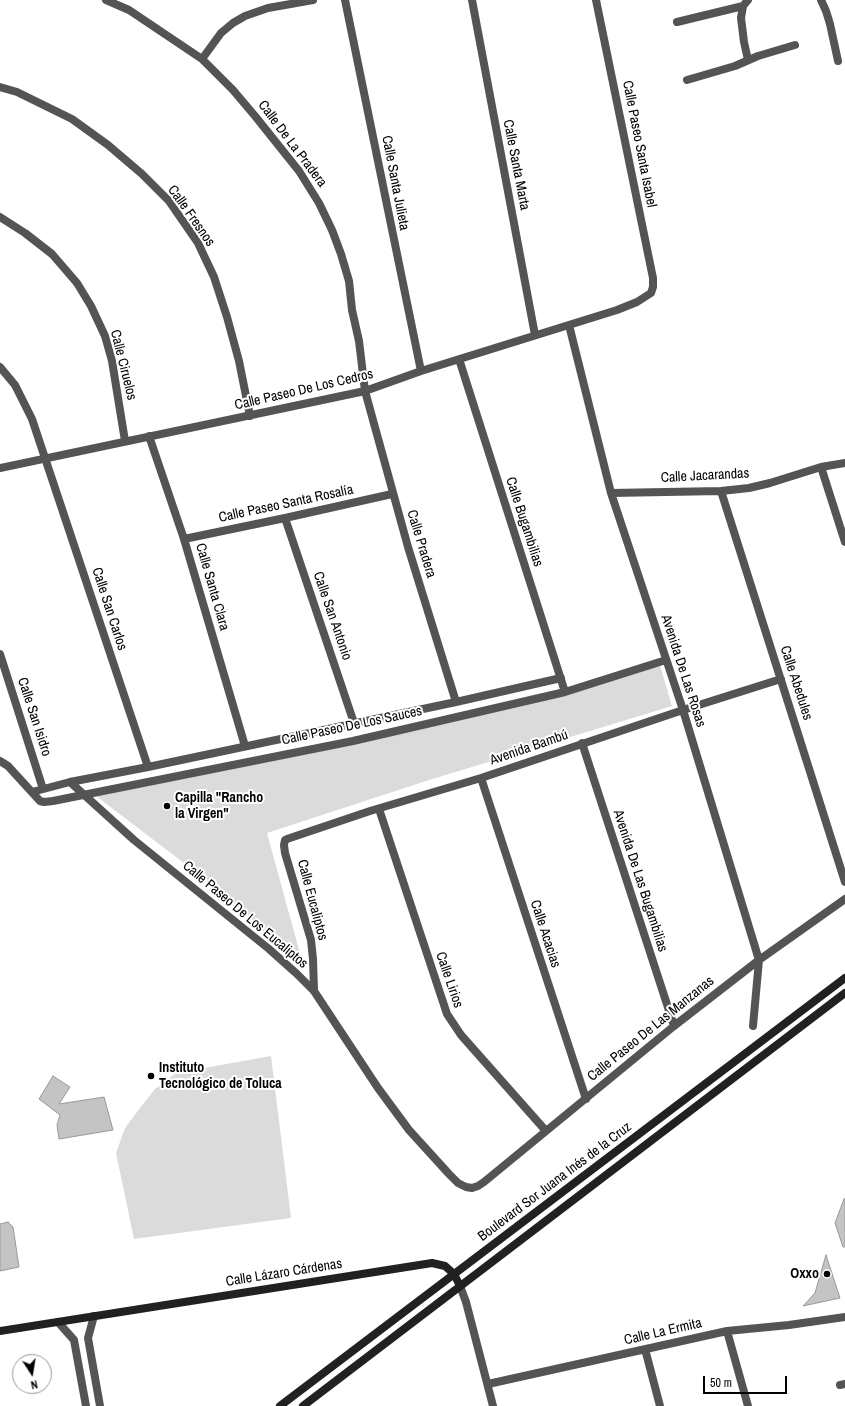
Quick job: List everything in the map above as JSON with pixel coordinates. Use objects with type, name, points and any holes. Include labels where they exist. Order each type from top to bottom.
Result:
[{"type":"main road","name":"Boulevard Sor Juana Inés de la Cruz","points":[[280,1406],[845,978]]},
{"type":"main road","name":"Boulevard Sor Juana Inés de la Cruz","points":[[303,1406],[845,993]]},
{"type":"main road","points":[[765,1039],[772,1048]]},
{"type":"main road","name":"Calle Lázaro Cárdenas","points":[[0,1331],[432,1263],[445,1266],[454,1274]]},
{"type":"main road","points":[[454,1274],[460,1286]]},
{"type":"street","name":"Calle De La Pradera","points":[[106,0],[129,10],[202,59],[256,116],[299,171],[319,203],[332,230],[341,254],[349,281],[352,310],[359,340],[365,391]]},
{"type":"street","points":[[202,59],[221,33],[233,23],[245,16],[268,8],[313,0]]},
{"type":"street","name":"Calle Santa Julieta","points":[[345,0],[421,372]]},
{"type":"street","name":"Calle Santa Marta","points":[[472,0],[535,335]]},
{"type":"street","name":"Calle Paseo Santa Isabel","points":[[596,0],[653,278],[651,293]]},
{"type":"street","points":[[820,0],[826,11],[830,24],[838,61]]},
{"type":"street","points":[[677,22],[745,3]]},
{"type":"street","points":[[745,3],[741,18],[748,60]]},
{"type":"street","points":[[687,80],[735,66],[758,56],[796,45]]},
{"type":"street","name":"Calle Fresnos","points":[[0,87],[17,92],[72,119],[108,145],[142,174],[169,201],[198,243],[214,277],[239,361],[250,416]]},
{"type":"street","name":"Calle Ciruelos","points":[[0,217],[52,254],[77,283],[91,306],[105,336],[112,361],[126,441]]},
{"type":"street","name":"Calle Paseo De Los Cedros","points":[[0,468],[365,391],[459,359],[592,319],[638,302],[651,293]]},
{"type":"street","name":"Avenida De Las Rosas","points":[[569,325],[610,493],[683,710],[759,960],[753,1026]]},
{"type":"street","name":"Calle Bugambilias","points":[[459,359],[565,692]]},
{"type":"street","name":"Calle San Carlos","points":[[0,367],[15,385],[26,406],[46,458],[148,767]]},
{"type":"street","name":"Calle Pradera","points":[[365,391],[392,494],[456,702]]},
{"type":"street","name":"Calle Santa Clara","points":[[149,436],[184,539],[245,746]]},
{"type":"street","name":"Calle Jacarandas","points":[[610,493],[721,491],[750,488],[821,467],[845,463]]},
{"type":"street","points":[[821,467],[845,542]]},
{"type":"street","name":"Calle Abedules","points":[[721,491],[845,882]]},
{"type":"street","name":"Calle Paseo Santa Rosalía","points":[[184,539],[392,494]]},
{"type":"street","name":"Calle San Antonio","points":[[285,518],[354,723]]},
{"type":"street","name":"Calle San Isidro","points":[[0,654],[43,789]]},
{"type":"street","name":"Calle Paseo De Los Sauces","points":[[560,678],[456,702],[70,782],[32,792],[40,801],[53,801],[353,741],[565,692],[666,660]]},
{"type":"street","name":"Avenida Bambú","points":[[285,840],[379,809],[481,778],[582,743],[781,679]]},
{"type":"street","name":"Avenida De Las Bugambilias","points":[[582,743],[674,1026]]},
{"type":"street","points":[[0,761],[8,766],[32,792]]},
{"type":"street","name":"Calle Acacias","points":[[481,778],[586,1099]]},
{"type":"street","name":"Calle Paseo De Los Eucaliptos","points":[[70,782],[134,840],[269,949],[297,974],[314,991],[360,1063],[409,1130],[458,1183],[466,1188],[478,1186]]},
{"type":"street","name":"Calle Lirios","points":[[379,809],[447,1014],[460,1035],[546,1131]]},
{"type":"street","name":"Calle Eucaliptos","points":[[285,840],[285,853],[310,940],[313,959],[314,991]]},
{"type":"street","name":"Calle Paseo De Las Manzanas","points":[[478,1186],[674,1026],[759,960],[845,899]]},
{"type":"street","points":[[460,1286],[466,1302],[493,1406]]},
{"type":"street","points":[[94,1316],[88,1338],[100,1406]]},
{"type":"street","name":"Calle La Ermita","points":[[488,1384],[727,1331],[797,1324],[845,1317]]},
{"type":"street","points":[[58,1322],[74,1340],[86,1406]]},
{"type":"street","points":[[727,1331],[748,1406]]},
{"type":"street","points":[[645,1349],[660,1406]]},
{"type":"shaded area","points":[[660,665],[672,706],[426,781],[267,833],[304,968],[214,886],[96,796],[556,698]]},
{"type":"shaded area","points":[[271,1056],[291,1218],[134,1239],[116,1153],[125,1128],[155,1089],[176,1073]]},
{"type":"building","points":[[53,1076],[70,1087],[59,1104],[104,1097],[113,1130],[59,1139],[57,1125],[60,1115],[39,1099]]},
{"type":"building","points":[[844,1199],[845,1247],[843,1247],[835,1223]]},
{"type":"building","points":[[8,1222],[13,1227],[19,1267],[0,1271],[0,1224]]},
{"type":"building","name":"Oxxo","points":[[826,1255],[840,1298],[803,1306],[815,1293]]},
{"type":"place","name":"Capilla \"Rancho la Virgen\"","points":[[167,806]]},
{"type":"place","name":"Instituto Tecnológico de Toluca","points":[[151,1076]]},
{"type":"place","name":"Oxxo","points":[[827,1274]]}]
